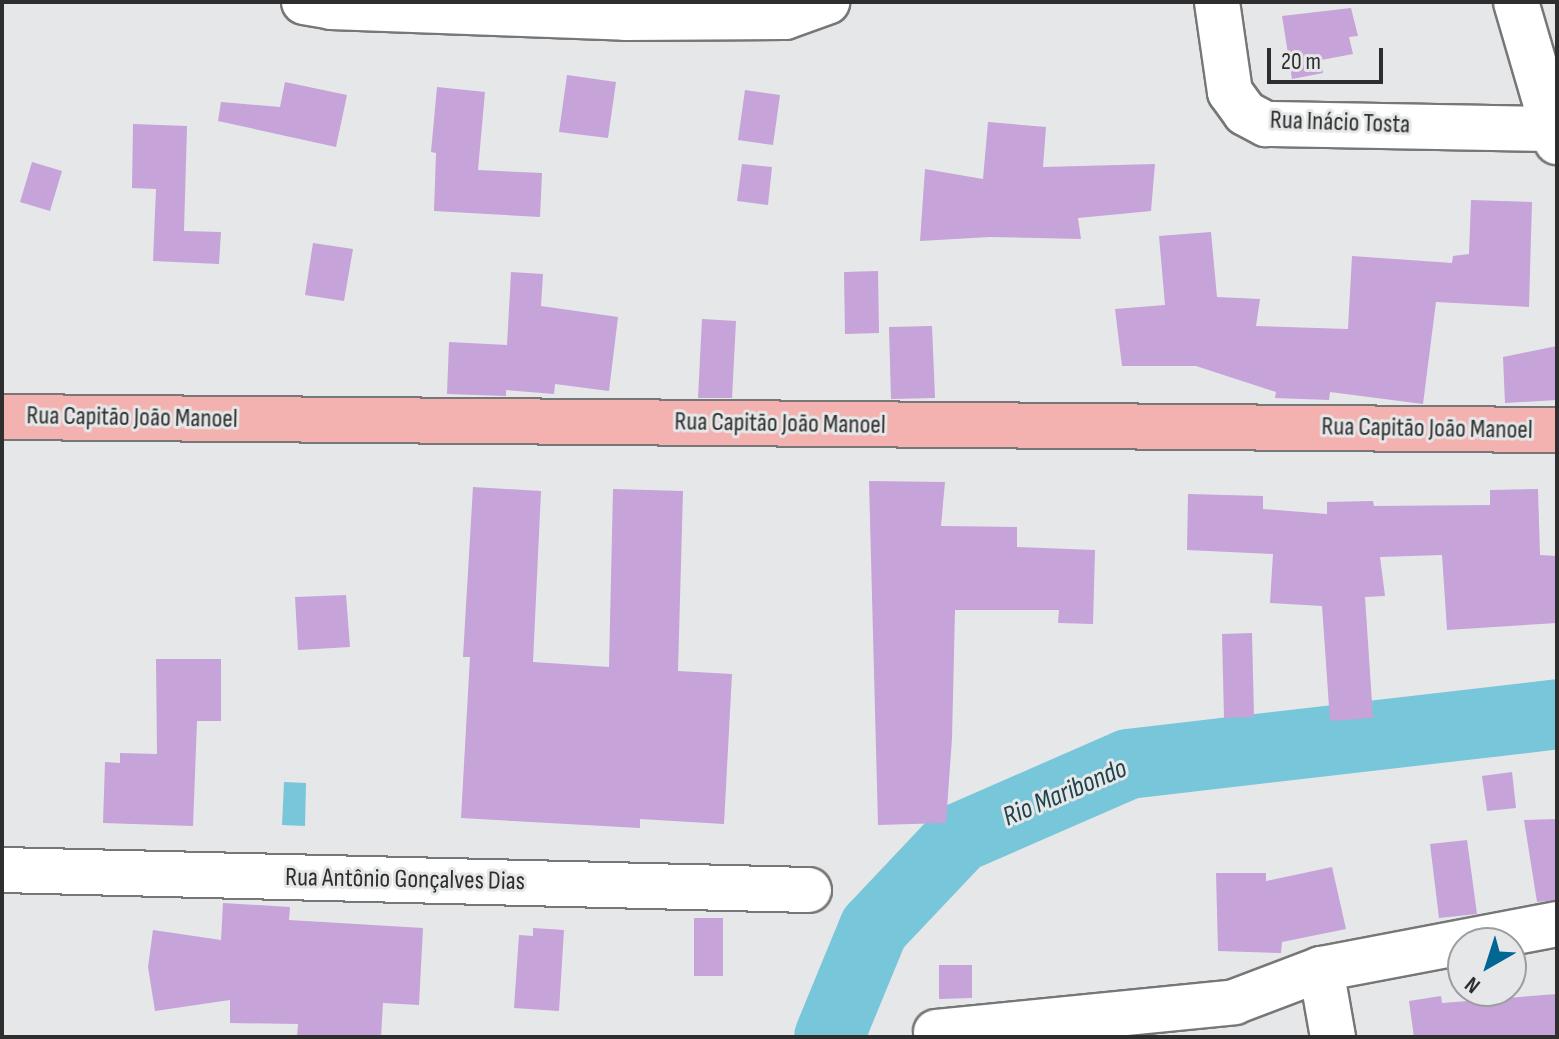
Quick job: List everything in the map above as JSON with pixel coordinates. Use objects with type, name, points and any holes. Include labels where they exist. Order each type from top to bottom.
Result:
[{"type":"main road","name":"Rua Capitão João Manoel","points":[[2,417],[1557,430]]},
{"type":"street","points":[[322,4],[626,18],[785,17],[827,2]]},
{"type":"street","name":"Rua Inácio Tosta","points":[[1217,2],[1230,92],[1245,113],[1266,124],[1555,135]]},
{"type":"street","points":[[1516,2],[1555,135]]},
{"type":"street","name":"Rua Antônio Gonçalves Dias","points":[[2,870],[809,890]]},
{"type":"street","points":[[936,1032],[1234,1002],[1321,969],[1557,924]]},
{"type":"street","points":[[1321,969],[1333,1037]]},
{"type":"water","points":[[284,782],[306,783],[305,826],[282,825]]},
{"type":"building","points":[[1351,8],[1358,36],[1349,37],[1353,54],[1321,60],[1323,73],[1292,79],[1282,16]]},
{"type":"building","points":[[567,75],[616,82],[608,138],[559,132]]},
{"type":"building","points":[[285,82],[347,95],[336,147],[218,121],[221,102],[280,107]]},
{"type":"building","points":[[437,87],[485,92],[478,170],[542,173],[540,217],[434,211],[436,153],[431,152]]},
{"type":"building","points":[[745,90],[780,95],[773,145],[738,140]]},
{"type":"building","points":[[988,122],[1046,127],[1043,167],[1155,164],[1151,211],[1078,218],[1081,239],[990,237],[920,241],[925,169],[983,179]]},
{"type":"building","points":[[133,124],[187,126],[184,231],[221,232],[219,264],[153,261],[156,189],[132,188]]},
{"type":"building","points":[[32,162],[62,171],[50,211],[20,202]]},
{"type":"building","points":[[742,164],[772,167],[768,205],[737,201]]},
{"type":"building","points":[[1471,200],[1532,202],[1529,307],[1436,302],[1423,404],[1330,392],[1329,400],[1275,398],[1276,392],[1196,366],[1122,366],[1115,309],[1165,305],[1159,236],[1211,232],[1217,297],[1260,299],[1256,326],[1348,329],[1352,256],[1452,263],[1453,256],[1469,254]]},
{"type":"building","points":[[313,243],[353,249],[344,301],[305,295]]},
{"type":"building","points":[[878,271],[879,333],[845,334],[844,272]]},
{"type":"building","points":[[511,272],[543,274],[541,306],[618,317],[609,391],[555,384],[554,394],[506,390],[506,396],[447,394],[449,342],[507,345]]},
{"type":"building","points":[[702,319],[736,321],[732,398],[698,398]]},
{"type":"building","points":[[932,326],[935,398],[891,399],[889,327]]},
{"type":"building","points":[[1557,346],[1557,400],[1505,403],[1503,357]]},
{"type":"building","points":[[869,481],[945,482],[941,526],[1017,527],[1017,547],[1095,550],[1093,624],[1058,623],[1059,610],[955,610],[952,738],[946,823],[878,825]]},
{"type":"building","points":[[473,487],[541,491],[533,662],[609,667],[613,489],[683,491],[678,671],[732,674],[724,824],[640,819],[640,828],[461,818],[470,657],[463,657]]},
{"type":"building","points":[[1538,489],[1540,555],[1557,556],[1557,623],[1447,630],[1442,555],[1380,557],[1385,596],[1365,597],[1373,718],[1330,721],[1322,606],[1270,603],[1273,554],[1187,550],[1188,494],[1263,496],[1263,509],[1327,514],[1327,502],[1373,501],[1374,506],[1490,505],[1490,490]]},
{"type":"building","points":[[346,595],[350,647],[298,650],[295,597]]},
{"type":"building","points":[[1252,633],[1254,717],[1224,718],[1222,634]]},
{"type":"building","points":[[156,659],[221,659],[221,721],[197,721],[193,826],[103,823],[105,762],[120,763],[120,753],[157,754]]},
{"type":"building","points":[[1512,772],[1516,808],[1487,811],[1482,776]]},
{"type":"building","points":[[1557,819],[1557,900],[1537,902],[1524,820]]},
{"type":"building","points":[[1467,840],[1477,914],[1439,918],[1430,844]]},
{"type":"building","points":[[1332,867],[1346,929],[1282,942],[1281,953],[1218,951],[1216,873],[1266,873],[1266,881]]},
{"type":"building","points":[[223,903],[290,907],[289,920],[423,928],[419,1005],[383,1003],[381,1037],[297,1037],[298,1024],[230,1023],[230,1000],[155,1011],[148,967],[153,930],[221,940]]},
{"type":"building","points":[[694,918],[723,918],[723,976],[694,976]]},
{"type":"building","points":[[533,928],[564,930],[559,1011],[514,1008],[519,935],[533,936]]},
{"type":"building","points":[[939,965],[972,965],[972,998],[939,999]]},
{"type":"building","points":[[1557,994],[1557,1037],[1414,1037],[1409,1001],[1441,996],[1442,1003],[1447,1003],[1447,1007],[1527,1007],[1527,996]]},
{"type":"waterway","name":"Rio Maribondo","points":[[829,1037],[874,928],[959,838],[1128,764],[1557,714]]}]
